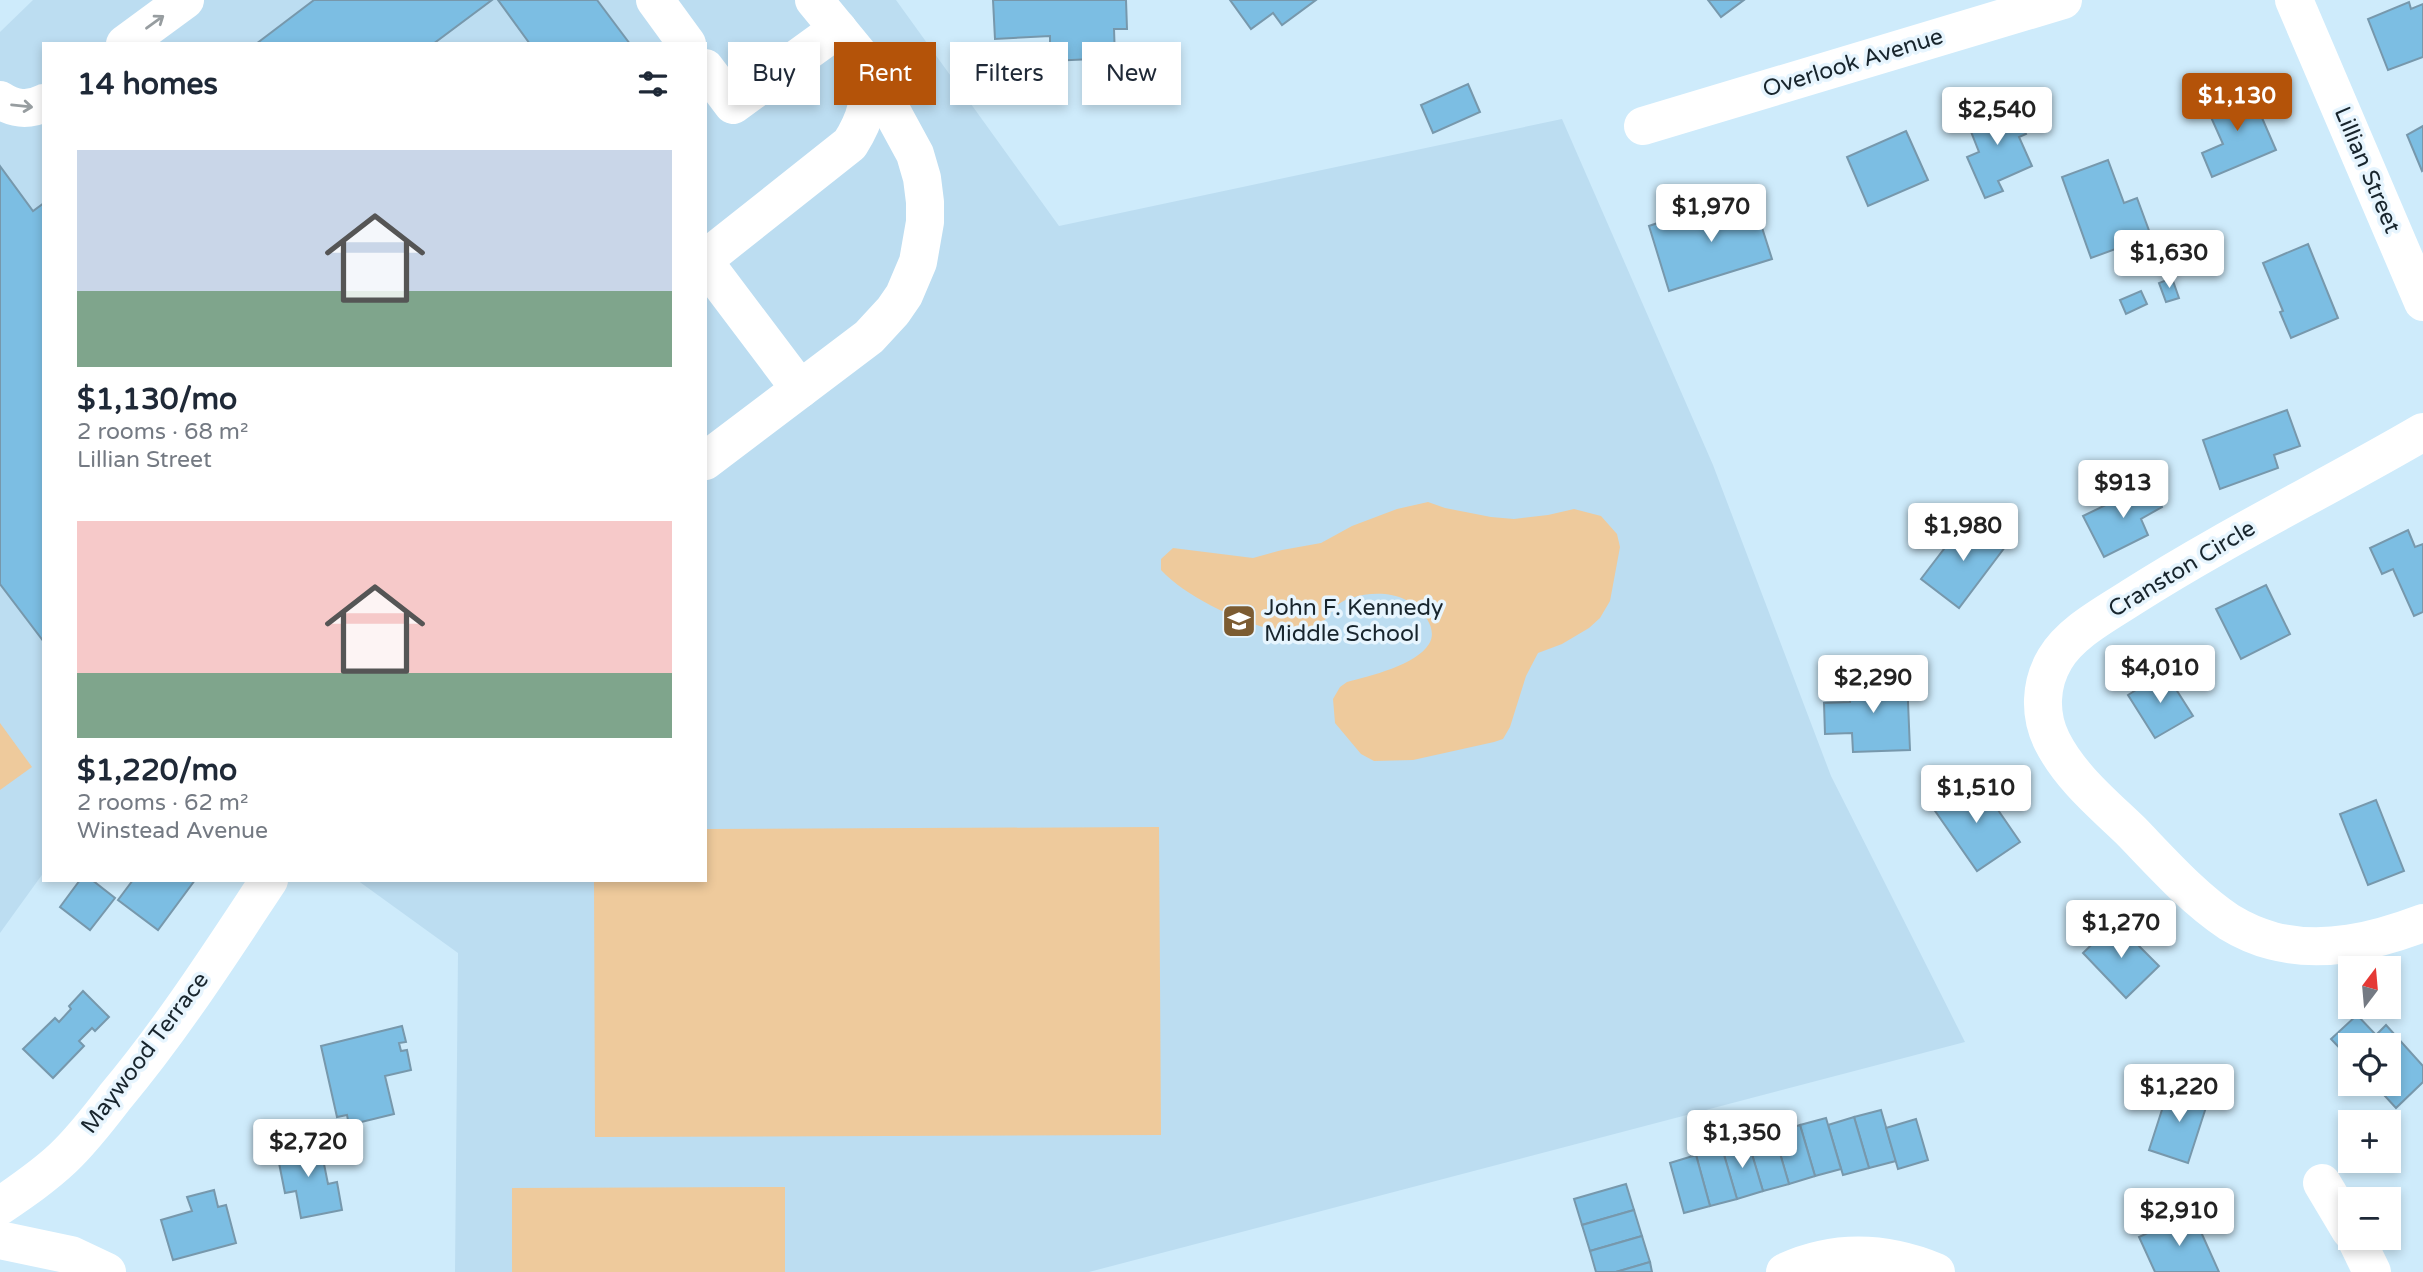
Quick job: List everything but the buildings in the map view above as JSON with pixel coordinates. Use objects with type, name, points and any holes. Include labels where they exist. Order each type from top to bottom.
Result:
[{"type":"street","points":[[128,42],[185,0]]},
{"type":"street","points":[[655,0],[686,42]]},
{"type":"street","name":"Overlook Avenue","points":[[1643,125],[2009,8],[2063,0]]},
{"type":"street","name":"Lillian Street","points":[[2294,0],[2423,302]]},
{"type":"street","points":[[707,71],[733,105],[826,14],[849,42]]},
{"type":"street","points":[[0,100],[23,108],[42,104]]},
{"type":"street","points":[[707,259],[850,144],[862,126],[869,105]]},
{"type":"street","points":[[707,459],[869,337],[893,311],[914,276],[925,222],[922,178],[915,154],[888,105]]},
{"type":"street","points":[[707,264],[800,389]]},
{"type":"street","name":"Cranston Circle","points":[[2423,432],[2171,572],[2103,616],[2061,650],[2047,676],[2043,698],[2043,716],[2052,741],[2081,782],[2164,865],[2230,922],[2271,941],[2325,947],[2392,935],[2423,923]]},
{"type":"street","name":"Maywood Terrace","points":[[0,1206],[35,1182],[65,1156],[106,1109],[183,1009],[268,882]]},
{"type":"street","points":[[2322,1183],[2338,1210]]},
{"type":"street","points":[[0,1240],[71,1255],[107,1272]]},
{"type":"street","points":[[2361,1250],[2372,1272]]},
{"type":"street","points":[[1785,1272],[1825,1258],[1858,1254],[1904,1261],[1936,1272]]},
{"type":"shaded area","name":"John F. Kennedy Middle School","points":[[33,0],[896,0],[926,42],[834,42],[834,105],[936,105],[936,55],[950,75],[950,105],[972,105],[1059,226],[1562,119],[1713,465],[1831,776],[1965,1042],[1089,1272],[455,1272],[458,953],[360,882],[707,882],[707,42],[42,42],[42,875],[0,933],[0,32]]},
{"type":"shaded area","points":[[1428,502],[1445,508],[1514,519],[1574,509],[1601,516],[1617,534],[1620,547],[1610,601],[1600,618],[1562,644],[1538,653],[1526,676],[1510,727],[1503,739],[1494,742],[1413,760],[1374,761],[1361,754],[1335,723],[1333,699],[1340,687],[1347,682],[1403,664],[1423,651],[1431,641],[1429,622],[1412,603],[1394,595],[1383,594],[1362,595],[1345,600],[1335,607],[1315,631],[1302,638],[1265,628],[1208,604],[1190,594],[1161,570],[1161,559],[1173,548],[1253,558],[1321,543],[1352,526],[1397,509]]},
{"type":"shaded area","points":[[0,723],[32,767],[0,790]]},
{"type":"shaded area","points":[[1159,827],[1161,1135],[595,1137],[594,882],[707,882],[707,829]]},
{"type":"shaded area","points":[[785,1187],[785,1272],[512,1272],[512,1188]]},
{"type":"place","name":"John F. Kennedy Middle School","points":[[1239,621]]}]
